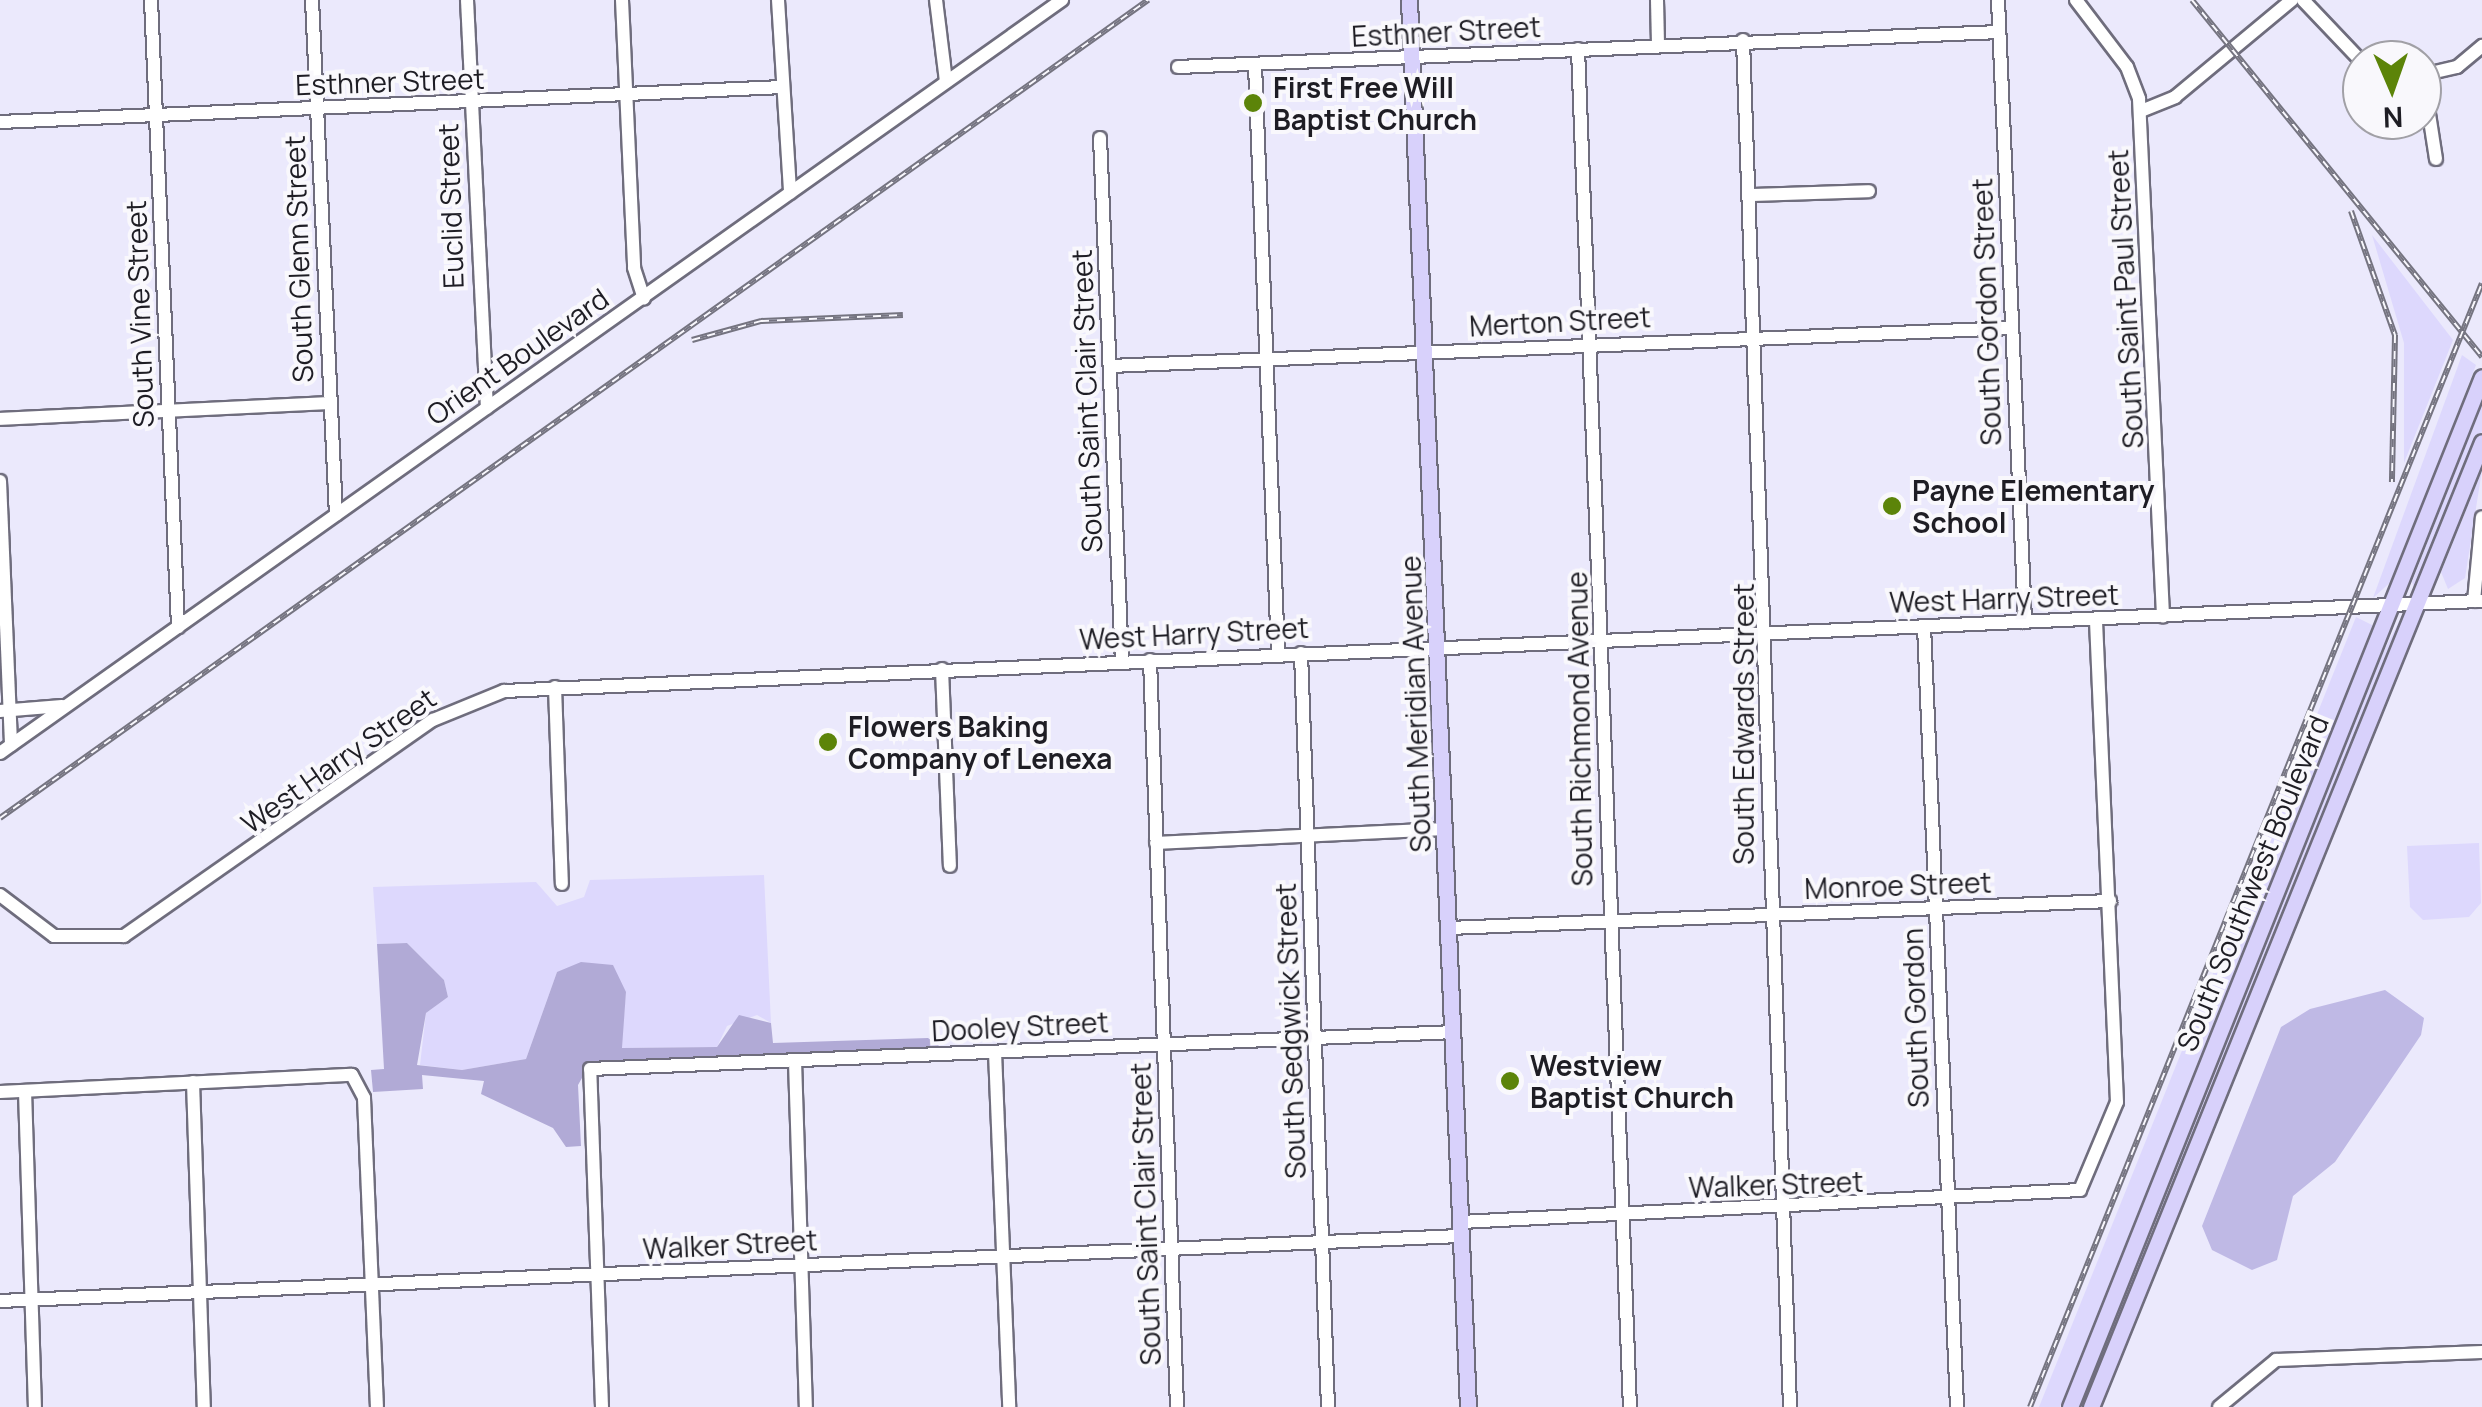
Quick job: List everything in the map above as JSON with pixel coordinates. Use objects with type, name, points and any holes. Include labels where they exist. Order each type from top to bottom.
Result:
[{"type":"main road","name":"South Meridian Avenue","points":[[1410,0],[1468,1407]]},
{"type":"main road","name":"South Southwest Boulevard","points":[[2070,1407],[2482,378]]},
{"type":"main road","name":"South Southwest Boulevard","points":[[2091,1407],[2482,442]]},
{"type":"street","name":"South Vine Street","points":[[151,0],[178,626]]},
{"type":"street","name":"South Glenn Street","points":[[312,0],[336,514]]},
{"type":"street","name":"Euclid Street","points":[[467,0],[487,408]]},
{"type":"street","points":[[622,0],[634,268],[644,298]]},
{"type":"street","points":[[778,0],[790,193]]},
{"type":"street","points":[[936,0],[946,82]]},
{"type":"street","name":"Orient Boulevard","points":[[6,748],[1062,0]]},
{"type":"street","points":[[1657,0],[1658,44]]},
{"type":"street","name":"South Gordon Street","points":[[1998,0],[2025,622]]},
{"type":"street","name":"South Saint Paul Street","points":[[2076,0],[2127,67],[2141,111],[2163,616]]},
{"type":"street","points":[[2141,111],[2175,97],[2292,0]]},
{"type":"street","points":[[2303,0],[2342,41]]},
{"type":"street","name":"Esthner Street","points":[[1178,67],[1999,32]]},
{"type":"street","name":"South Edwards Street","points":[[1743,40],[1758,337],[1770,915],[1790,1407]]},
{"type":"street","points":[[2442,70],[2458,66],[2482,46]]},
{"type":"street","name":"South Richmond Avenue","points":[[1578,49],[1630,1407]]},
{"type":"street","points":[[1255,65],[1278,654]]},
{"type":"street","name":"Esthner Street","points":[[0,122],[782,87]]},
{"type":"street","name":"South Saint Clair Street","points":[[1100,138],[1122,662]]},
{"type":"street","points":[[2433,140],[2436,159]]},
{"type":"street","points":[[1751,195],[1868,190]]},
{"type":"street","name":"Merton Street","points":[[1110,366],[2012,328]]},
{"type":"street","points":[[0,419],[329,403]]},
{"type":"street","points":[[0,481],[6,748]]},
{"type":"street","points":[[2478,601],[2482,517]]},
{"type":"street","name":"West Harry Street","points":[[0,895],[54,936],[124,936],[452,710],[555,687],[2478,601]]},
{"type":"street","points":[[2096,619],[2110,901]]},
{"type":"street","name":"South Gordon","points":[[1924,626],[1957,1407]]},
{"type":"street","name":"South Sedgwick Street","points":[[1300,653],[1310,835],[1328,1407]]},
{"type":"street","name":"South Saint Clair Street","points":[[1150,660],[1177,1407]]},
{"type":"street","points":[[942,670],[950,866]]},
{"type":"street","points":[[555,687],[562,884]]},
{"type":"street","points":[[5,711],[66,706]]},
{"type":"street","points":[[1156,843],[1444,829]]},
{"type":"street","name":"Monroe Street","points":[[1448,928],[2110,901]]},
{"type":"street","name":"Walker Street","points":[[0,1301],[1321,1242],[1623,1216],[2071,1194],[2087,1181],[2117,1102],[2110,901]]},
{"type":"street","name":"Dooley Street","points":[[597,1275],[590,1069],[1453,1032]]},
{"type":"street","points":[[995,1052],[1008,1256],[1009,1407]]},
{"type":"street","points":[[795,1061],[806,1407]]},
{"type":"street","points":[[0,1092],[352,1075],[364,1098],[377,1407]]},
{"type":"street","points":[[194,1082],[204,1407]]},
{"type":"street","points":[[26,1091],[36,1407]]},
{"type":"street","points":[[597,1275],[602,1407]]},
{"type":"street","points":[[2219,1407],[2276,1360],[2482,1352]]},
{"type":"shaded area","points":[[2372,235],[2453,340],[2404,463],[2404,343]]},
{"type":"shaded area","points":[[2462,355],[2476,365],[2394,579],[2373,598]]},
{"type":"shaded area","points":[[2482,402],[2482,431],[2414,588],[2412,582]]},
{"type":"shaded area","points":[[2482,470],[2465,578],[2448,589],[2441,572]]},
{"type":"shaded area","points":[[2356,617],[2376,627],[2367,654],[2060,1407],[2039,1407]]},
{"type":"shaded area","points":[[2399,621],[2397,642],[2083,1407],[2364,691]]},
{"type":"shaded area","points":[[2479,843],[2481,903],[2469,917],[2423,920],[2410,907],[2407,846]]},
{"type":"shaded area","points":[[764,875],[771,1023],[757,1015],[727,1026],[717,1047],[621,1048],[626,992],[557,972],[526,1059],[462,1070],[420,1065],[426,1013],[448,997],[444,980],[407,943],[377,944],[373,887],[536,882],[557,906],[584,897],[590,880]]},
{"type":"shaded area","points":[[407,943],[444,980],[448,997],[426,1013],[417,1065],[462,1070],[526,1059],[557,972],[581,962],[613,965],[626,992],[622,1048],[717,1047],[739,1015],[771,1023],[773,1043],[928,1038],[942,1048],[591,1062],[578,1085],[581,1146],[566,1147],[553,1128],[481,1094],[484,1081],[422,1075],[423,1089],[373,1092],[371,1070],[384,1069],[377,944]]},
{"type":"shaded area","points":[[2385,990],[2424,1018],[2421,1035],[2335,1162],[2293,1196],[2277,1260],[2252,1270],[2212,1250],[2202,1226],[2281,1027],[2310,1009]]},
{"type":"railway","points":[[0,818],[1148,0]]},
{"type":"railway","points":[[2192,0],[2482,357]]},
{"type":"railway","points":[[2351,211],[2395,335],[2392,482]]},
{"type":"railway","points":[[2030,1407],[2482,283]]},
{"type":"railway","points":[[692,340],[761,321],[903,315]]},
{"type":"place","name":"First Free Will Baptist Church","points":[[1253,103]]},
{"type":"place","name":"Payne Elementary School","points":[[1892,506]]},
{"type":"place","name":"Flowers Baking Company of Lenexa","points":[[828,742]]},
{"type":"place","name":"Westview Baptist Church","points":[[1510,1081]]}]
